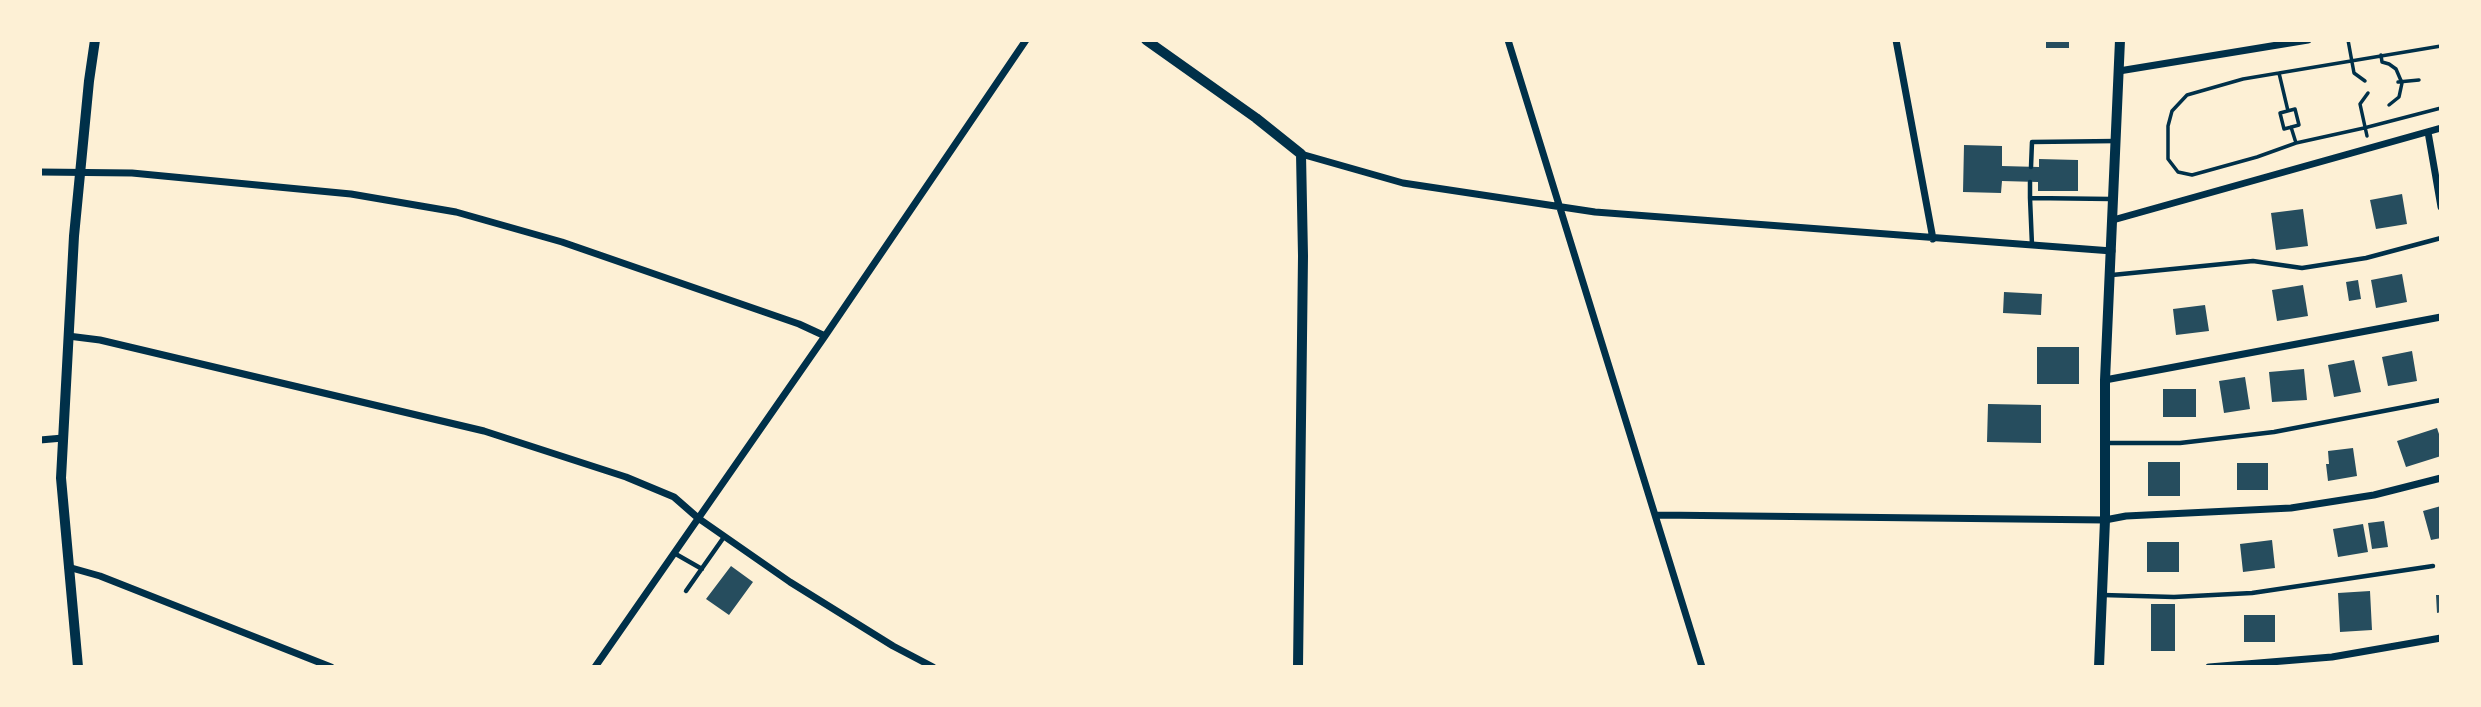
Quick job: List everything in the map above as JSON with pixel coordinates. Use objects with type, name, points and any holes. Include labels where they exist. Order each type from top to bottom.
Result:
[{"type":"main road","points":[[78,667],[61,478],[80,172],[95,40]]},
{"type":"main road","points":[[2099,667],[2105,520],[2105,380],[2120,40]]},
{"type":"street","points":[[595,667],[1026,40]]},
{"type":"street","points":[[1146,40],[1256,118],[1301,154],[1403,183],[1608,213],[2112,251]]},
{"type":"street","points":[[1508,40],[1702,667]]},
{"type":"street","points":[[1896,40],[1933,239]]},
{"type":"street","points":[[2119,71],[2308,40]]},
{"type":"street","points":[[2113,220],[2441,128]]},
{"type":"street","points":[[2428,132],[2441,207]]},
{"type":"street","points":[[1298,667],[1303,256],[1301,154]]},
{"type":"street","points":[[40,172],[132,173],[351,194],[456,212],[562,242],[799,324],[825,336]]},
{"type":"street","points":[[2105,380],[2441,317]]},
{"type":"street","points":[[68,336],[100,340],[484,431],[568,457],[661,491],[684,504],[724,537],[829,608],[933,667]]},
{"type":"street","points":[[40,440],[63,438]]},
{"type":"street","points":[[1657,515],[2105,520],[2126,516],[2291,508],[2374,495],[2441,478]]},
{"type":"street","points":[[68,567],[135,589],[331,667]]},
{"type":"street","points":[[2210,667],[2333,657],[2441,638]]},
{"type":"lane","points":[[2031,167],[2032,142],[2116,141]]},
{"type":"lane","points":[[2030,182],[2032,246]]},
{"type":"lane","points":[[2030,198],[2114,199]]},
{"type":"lane","points":[[2111,275],[2253,261],[2302,268],[2366,258],[2441,238]]},
{"type":"lane","points":[[2105,443],[2180,443],[2260,433],[2441,400]]},
{"type":"lane","points":[[686,591],[724,537]]},
{"type":"lane","points":[[674,553],[702,569]]},
{"type":"lane","points":[[2101,595],[2174,597],[2252,593],[2433,566]]},
{"type":"path","points":[[2347,40],[2354,73],[2365,81]]},
{"type":"path","points":[[2441,46],[2243,79],[2187,95],[2172,111],[2168,126],[2168,159],[2178,172],[2192,175],[2296,143],[2441,108]]},
{"type":"path","points":[[2381,55],[2382,62],[2396,69],[2400,82],[2399,97],[2389,105]]},
{"type":"path","points":[[2279,73],[2288,111]]},
{"type":"path","points":[[2400,82],[2419,80]]},
{"type":"path","points":[[2368,93],[2360,104],[2370,148]]},
{"type":"path","points":[[2295,109],[2299,125],[2291,127],[2284,129],[2280,113],[2295,109]]},
{"type":"path","points":[[2291,127],[2296,143]]},
{"type":"building","points":[[2046,40],[2069,40],[2069,48],[2046,48]]},
{"type":"building","points":[[1964,145],[2002,146],[2002,166],[2039,167],[2039,159],[2078,160],[2078,191],[2038,191],[2038,182],[2002,181],[2001,193],[1963,192]]},
{"type":"building","points":[[2402,194],[2407,224],[2376,229],[2370,200]]},
{"type":"building","points":[[2303,209],[2308,246],[2276,250],[2271,213]]},
{"type":"building","points":[[2402,274],[2407,302],[2376,308],[2371,280]]},
{"type":"building","points":[[2358,280],[2361,299],[2349,301],[2346,282]]},
{"type":"building","points":[[2303,285],[2308,316],[2277,321],[2272,290]]},
{"type":"building","points":[[2004,292],[2042,294],[2041,315],[2003,313]]},
{"type":"building","points":[[2205,305],[2209,331],[2176,335],[2173,309]]},
{"type":"building","points":[[2037,347],[2079,347],[2079,384],[2037,384]]},
{"type":"building","points":[[2412,351],[2417,381],[2388,386],[2382,357]]},
{"type":"building","points":[[2354,360],[2361,392],[2334,397],[2328,365]]},
{"type":"building","points":[[2304,369],[2307,400],[2272,402],[2269,372]]},
{"type":"building","points":[[2245,377],[2250,409],[2224,413],[2219,381]]},
{"type":"building","points":[[2163,389],[2196,389],[2196,417],[2163,417]]},
{"type":"building","points":[[1988,404],[2041,405],[2041,443],[1987,442]]},
{"type":"building","points":[[2437,428],[2441,440],[2441,456],[2406,467],[2397,441]]},
{"type":"building","points":[[2353,448],[2357,476],[2328,481],[2328,451]]},
{"type":"building","points":[[2148,462],[2180,462],[2180,496],[2148,496]]},
{"type":"building","points":[[2237,463],[2268,463],[2268,490],[2237,490]]},
{"type":"building","points":[[2441,506],[2441,538],[2431,540],[2423,511]]},
{"type":"building","points":[[2384,521],[2388,547],[2372,549],[2368,523]]},
{"type":"building","points":[[2363,524],[2368,552],[2338,557],[2333,529]]},
{"type":"building","points":[[2272,540],[2275,568],[2243,572],[2240,544]]},
{"type":"building","points":[[2147,542],[2179,542],[2179,572],[2147,572]]},
{"type":"building","points":[[731,566],[753,582],[729,615],[706,599]]},
{"type":"building","points":[[2370,591],[2372,630],[2340,632],[2338,593]]},
{"type":"building","points":[[2436,595],[2441,595],[2441,612],[2437,613]]},
{"type":"building","points":[[2151,604],[2175,604],[2175,651],[2151,651]]},
{"type":"building","points":[[2244,615],[2275,615],[2275,642],[2244,642]]}]
